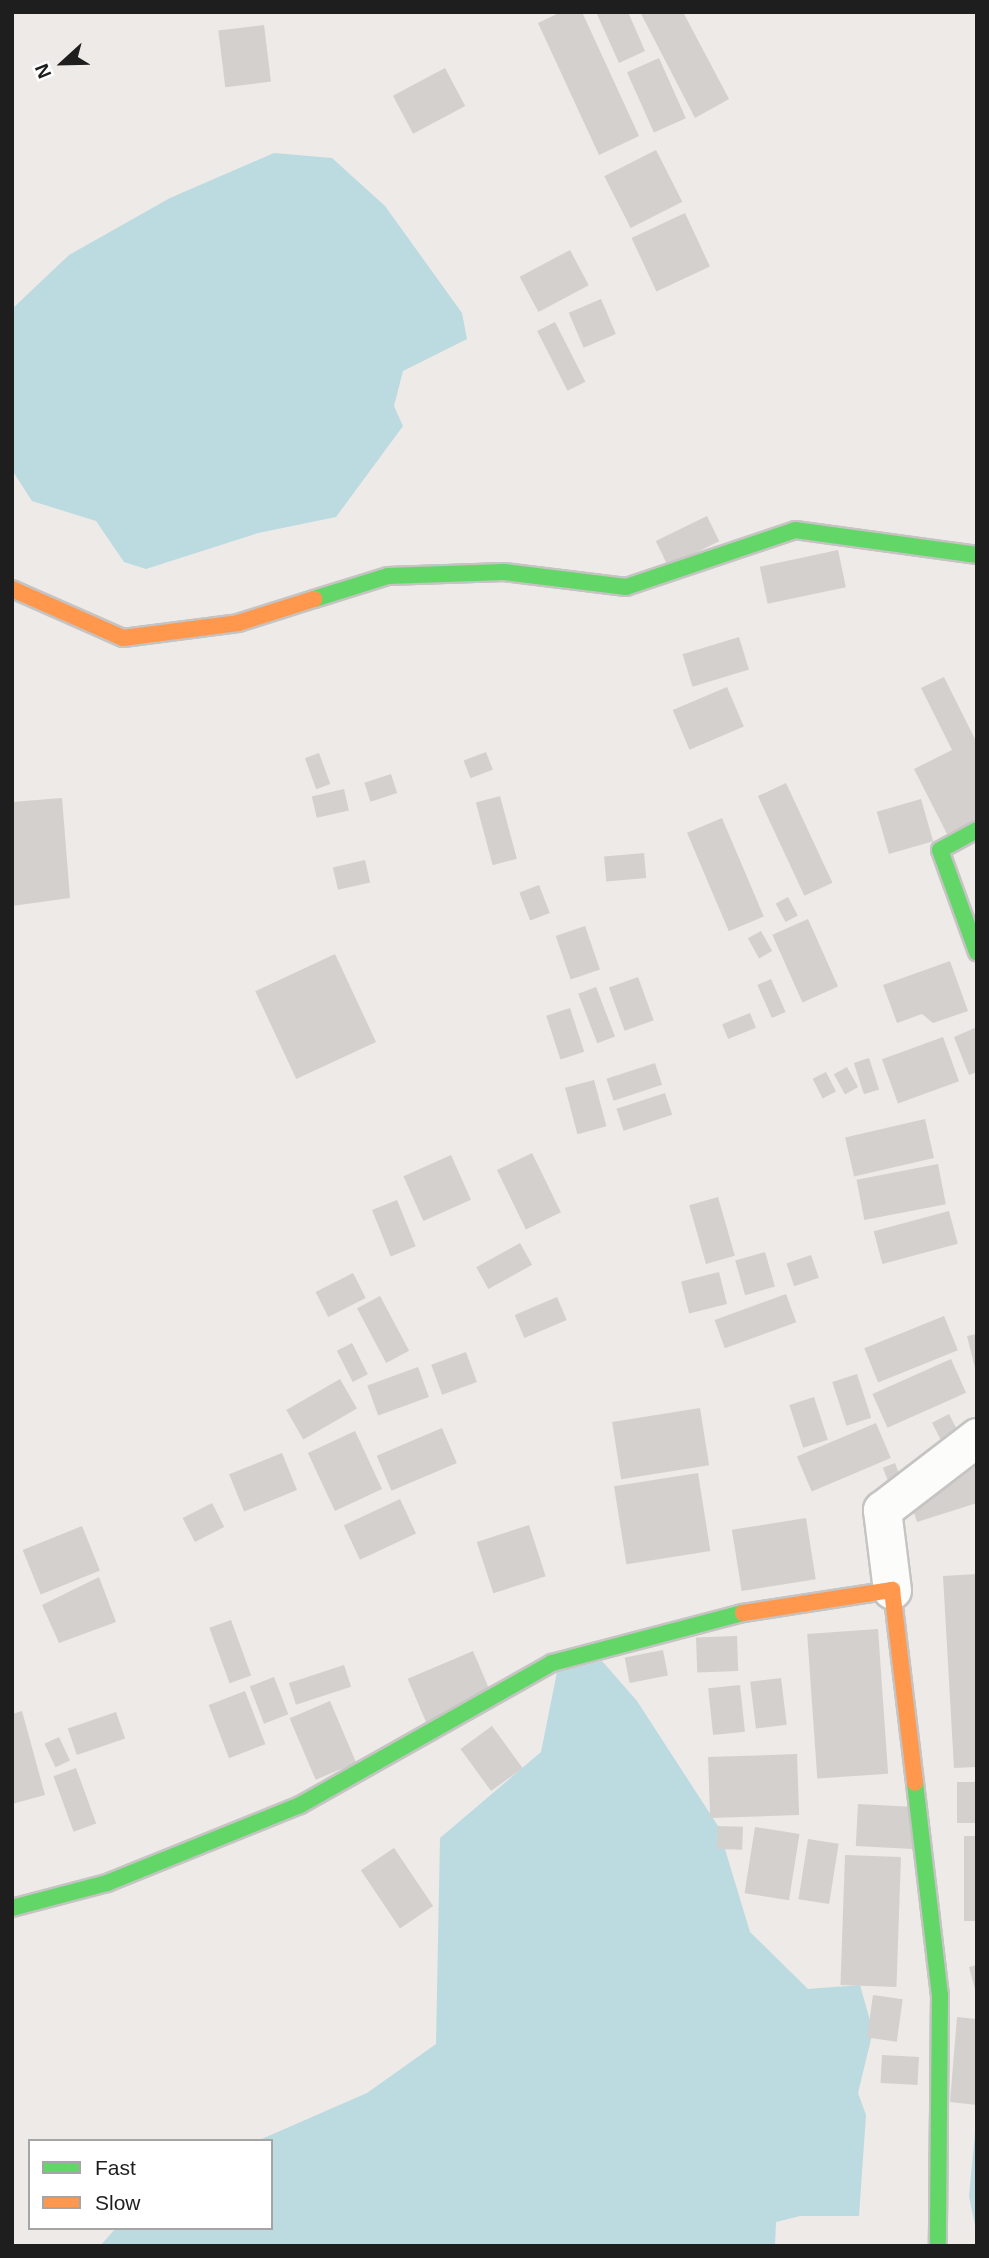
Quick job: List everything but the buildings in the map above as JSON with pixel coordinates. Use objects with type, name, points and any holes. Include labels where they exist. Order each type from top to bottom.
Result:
[{"type":"street","points":[[12,589],[123,638],[238,623],[388,576],[504,572],[626,587],[794,530],[977,555]]},
{"type":"street","points":[[977,831],[940,850],[977,952]]},
{"type":"street","points":[[938,2246],[940,1995],[882,1510],[977,1437]]},
{"type":"street","points":[[12,1908],[107,1882],[300,1805],[552,1663],[755,1610],[892,1590]]},
{"type":"water","points":[[274,153],[332,158],[385,206],[462,313],[467,339],[403,371],[394,406],[403,426],[336,517],[258,533],[146,569],[124,562],[96,521],[32,501],[12,470],[12,309],[69,255],[170,198]]},
{"type":"water","points":[[602,1661],[637,1701],[718,1826],[750,1932],[808,1989],[860,1985],[873,2031],[858,2093],[866,2115],[859,2216],[800,2216],[776,2222],[775,2246],[100,2246],[114,2230],[273,2230],[273,2139],[262,2139],[367,2093],[436,2044],[440,1838],[541,1752],[557,1672]]},
{"type":"water","points":[[977,2112],[977,2235],[969,2196]]},
{"type":"traffic: fast","points":[[314,599],[388,576],[504,572],[626,587],[795,530],[977,555]]},
{"type":"traffic: fast","points":[[977,830],[940,850],[977,952]]},
{"type":"traffic: fast","points":[[12,1908],[107,1883],[300,1805],[552,1663],[743,1613]]},
{"type":"traffic: fast","points":[[915,1783],[940,1995],[938,2246]]},
{"type":"traffic: slow","points":[[12,589],[123,638],[238,623],[314,599]]},
{"type":"traffic: slow","points":[[743,1613],[892,1590],[915,1783]]}]
